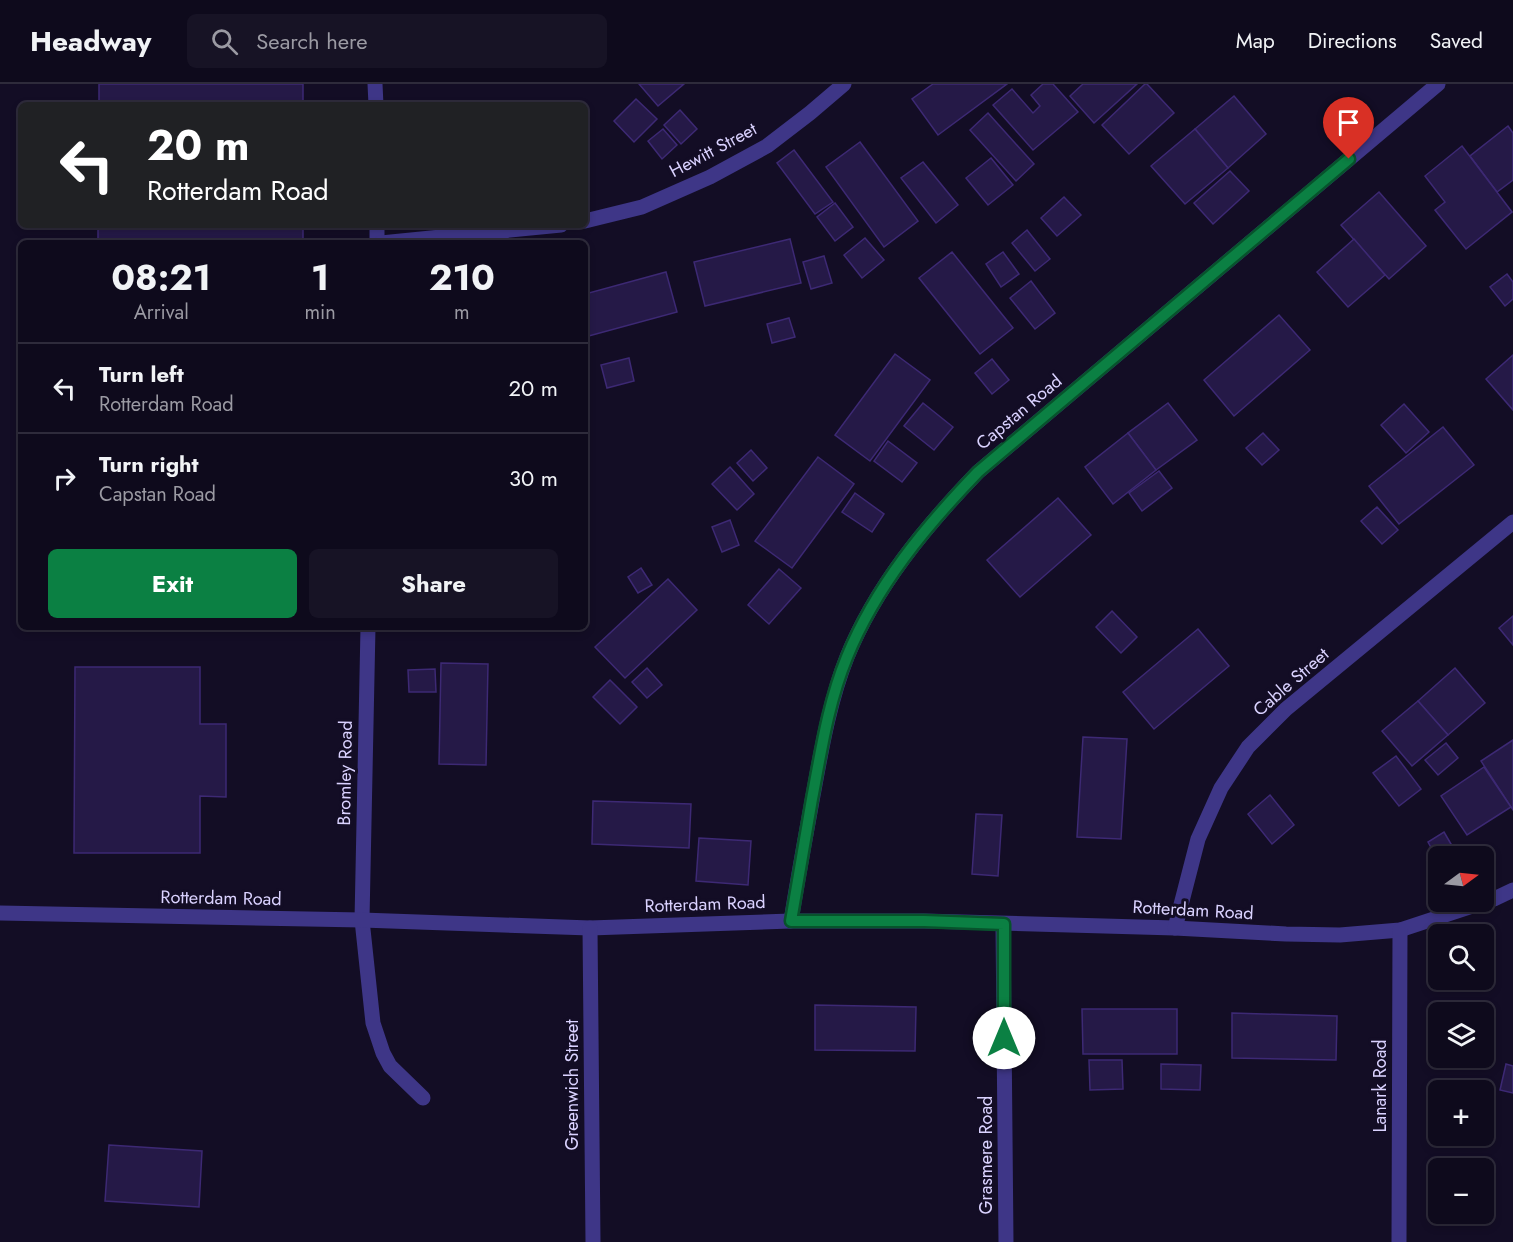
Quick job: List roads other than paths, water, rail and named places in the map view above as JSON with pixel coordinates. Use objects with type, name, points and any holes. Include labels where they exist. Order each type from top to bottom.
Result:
[{"type":"street","points":[[375,84],[376,102]]},
{"type":"street","name":"Hewitt Street","points":[[588,220],[642,207],[710,177],[767,146],[844,84]]},
{"type":"street","name":"Capstan Road","points":[[791,921],[826,725],[846,658],[869,610],[935,517],[978,472],[1438,84]]},
{"type":"street","points":[[409,240],[531,228]]},
{"type":"street","name":"Cable Street","points":[[1175,928],[1198,839],[1221,788],[1248,747],[1286,709],[1513,522]]},
{"type":"street","name":"Bromley Road","points":[[368,630],[362,920],[373,1023],[383,1053],[398,1076],[423,1098]]},
{"type":"street","name":"Rotterdam Road","points":[[0,913],[362,920],[590,928],[791,921],[924,921],[1340,934],[1400,930],[1494,899],[1513,890]]},
{"type":"street","name":"Grasmere Road","points":[[1004,924],[1006,1242]]},
{"type":"street","name":"Greenwich Street","points":[[590,928],[593,1242]]},
{"type":"street","name":"Lanark Road","points":[[1399,1242],[1400,930]]}]
